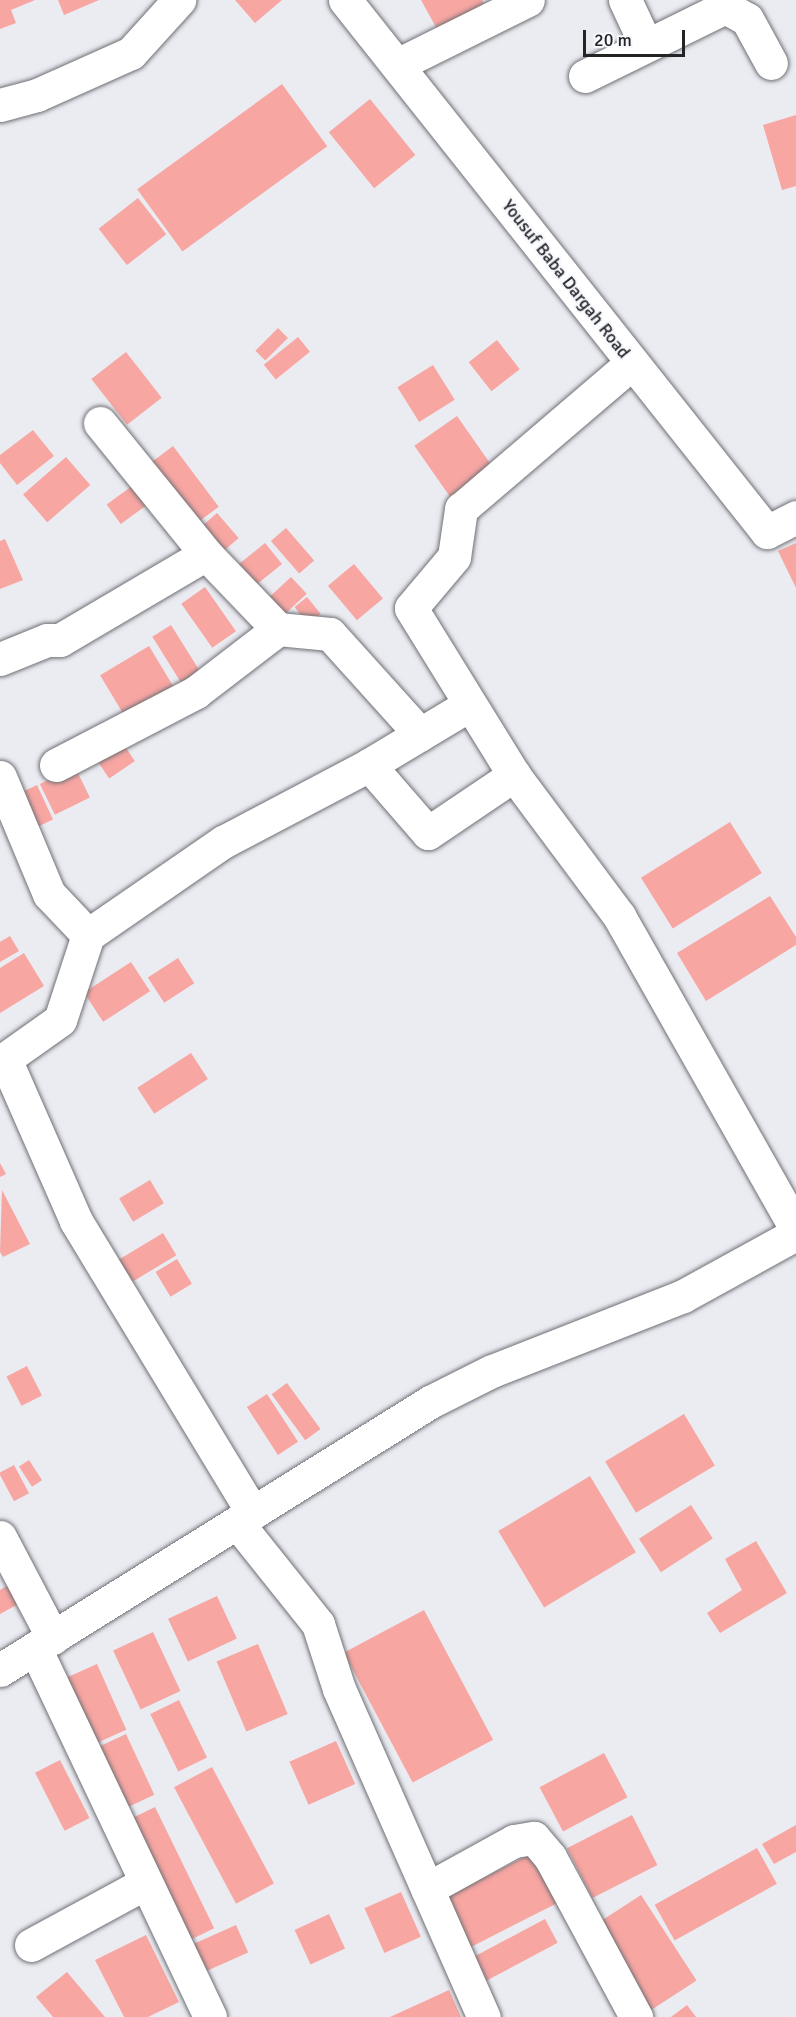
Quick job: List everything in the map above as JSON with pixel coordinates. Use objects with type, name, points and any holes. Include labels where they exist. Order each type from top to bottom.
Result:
[{"type":"street","points":[[0,105],[37,95],[130,53],[179,0]]},
{"type":"street","name":"Yousuf Baba Dargah Road","points":[[345,0],[767,532],[796,517]]},
{"type":"street","points":[[397,65],[528,0]]},
{"type":"street","points":[[625,0],[646,45]]},
{"type":"street","points":[[585,76],[725,7],[747,19],[771,63]]},
{"type":"street","points":[[632,363],[461,509],[454,556],[411,608],[514,775],[619,916],[796,1229]]},
{"type":"street","points":[[100,423],[206,554],[278,629],[330,634],[420,734]]},
{"type":"street","points":[[0,659],[46,640],[60,640],[206,554]]},
{"type":"street","points":[[56,765],[196,692],[278,629]]},
{"type":"street","points":[[469,705],[369,765],[222,842],[88,935],[60,1020],[3,1061],[76,1221],[246,1519],[318,1624],[339,1689],[484,2017]]},
{"type":"street","points":[[369,765],[428,832],[514,775]]},
{"type":"street","points":[[0,777],[10,838],[50,894],[88,935]]},
{"type":"street","points":[[0,1670],[441,1397],[492,1371],[683,1296],[796,1234]]},
{"type":"street","points":[[0,1537],[201,2013]]},
{"type":"street","points":[[427,1889],[514,1841],[534,1838],[550,1857],[636,2017]]},
{"type":"street","points":[[31,1945],[145,1883]]},
{"type":"building","points":[[0,0],[35,0],[11,10],[16,23],[0,29]]},
{"type":"building","points":[[58,0],[99,0],[64,15]]},
{"type":"building","points":[[235,0],[282,0],[255,23]]},
{"type":"building","points":[[421,0],[482,0],[485,5],[437,29]]},
{"type":"building","points":[[282,84],[327,146],[182,252],[137,189]]},
{"type":"building","points":[[370,99],[415,155],[374,188],[329,132]]},
{"type":"building","points":[[796,115],[796,186],[782,190],[763,125]]},
{"type":"building","points":[[138,198],[166,234],[127,265],[99,229]]},
{"type":"building","points":[[278,328],[288,338],[265,361],[255,351]]},
{"type":"building","points":[[298,337],[310,352],[276,379],[264,365]]},
{"type":"building","points":[[497,340],[520,369],[491,391],[469,362]]},
{"type":"building","points":[[126,352],[162,398],[127,425],[91,379]]},
{"type":"building","points":[[433,365],[455,400],[419,422],[397,387]]},
{"type":"building","points":[[457,416],[498,474],[455,504],[414,446]]},
{"type":"building","points":[[33,430],[54,456],[17,485],[0,463],[0,455]]},
{"type":"building","points":[[173,446],[219,507],[194,525],[148,465]]},
{"type":"building","points":[[66,457],[90,485],[47,522],[23,494]]},
{"type":"building","points":[[139,481],[153,500],[121,524],[107,505]]},
{"type":"building","points":[[217,513],[239,538],[219,555],[197,530]]},
{"type":"building","points":[[286,528],[314,560],[299,574],[271,541]]},
{"type":"building","points":[[5,539],[23,580],[0,589],[0,541]]},
{"type":"building","points":[[265,543],[282,564],[256,585],[239,564]]},
{"type":"building","points":[[796,543],[796,588],[778,551]]},
{"type":"building","points":[[354,564],[383,598],[357,620],[328,586]]},
{"type":"building","points":[[291,577],[307,594],[283,616],[268,599]]},
{"type":"building","points":[[205,587],[236,631],[212,648],[181,604]]},
{"type":"building","points":[[307,597],[321,614],[308,624],[295,607]]},
{"type":"building","points":[[171,625],[200,671],[181,682],[152,637]]},
{"type":"building","points":[[149,646],[176,691],[127,720],[100,675]]},
{"type":"building","points":[[122,742],[135,761],[109,778],[96,759]]},
{"type":"building","points":[[75,767],[90,798],[55,815],[40,784]]},
{"type":"building","points":[[37,785],[53,819],[32,829],[16,795]]},
{"type":"building","points":[[730,822],[762,873],[673,929],[641,878]]},
{"type":"building","points":[[770,896],[796,937],[796,945],[706,1001],[677,953]]},
{"type":"building","points":[[10,936],[19,951],[0,962],[0,942]]},
{"type":"building","points":[[24,953],[44,986],[0,1013],[0,968]]},
{"type":"building","points":[[178,958],[194,983],[164,1003],[148,978]]},
{"type":"building","points":[[131,962],[150,991],[103,1022],[84,992]]},
{"type":"building","points":[[191,1053],[208,1079],[154,1114],[137,1088]]},
{"type":"building","points":[[0,1163],[6,1174],[0,1177]]},
{"type":"building","points":[[150,1180],[164,1203],[133,1222],[119,1199]]},
{"type":"building","points":[[2,1190],[30,1244],[3,1257],[0,1252]]},
{"type":"building","points":[[163,1233],[176,1255],[124,1287],[111,1264]]},
{"type":"building","points":[[177,1259],[192,1284],[171,1297],[156,1272]]},
{"type":"building","points":[[27,1366],[42,1395],[21,1406],[7,1376]]},
{"type":"building","points":[[287,1383],[321,1429],[305,1440],[272,1394]]},
{"type":"building","points":[[267,1394],[298,1442],[278,1455],[247,1407]]},
{"type":"building","points":[[684,1414],[715,1465],[636,1513],[605,1461]]},
{"type":"building","points":[[29,1460],[42,1480],[32,1487],[19,1467]]},
{"type":"building","points":[[14,1465],[29,1493],[14,1501],[0,1475],[0,1472]]},
{"type":"building","points":[[590,1476],[636,1552],[544,1607],[498,1531]]},
{"type":"building","points":[[691,1505],[713,1539],[661,1572],[639,1539]]},
{"type":"building","points":[[756,1541],[787,1593],[720,1633],[707,1613],[742,1590],[725,1559]]},
{"type":"building","points":[[12,1583],[22,1602],[0,1614],[0,1590]]},
{"type":"building","points":[[217,1596],[237,1639],[188,1661],[168,1619]]},
{"type":"building","points":[[424,1610],[493,1740],[413,1783],[344,1653]]},
{"type":"building","points":[[153,1632],[180,1691],[141,1710],[113,1651]]},
{"type":"building","points":[[258,1644],[288,1714],[246,1732],[217,1662]]},
{"type":"building","points":[[97,1664],[126,1730],[86,1748],[57,1682]]},
{"type":"building","points":[[179,1700],[207,1758],[178,1772],[150,1714]]},
{"type":"building","points":[[126,1734],[154,1795],[122,1810],[93,1749]]},
{"type":"building","points":[[336,1741],[355,1784],[309,1805],[289,1762]]},
{"type":"building","points":[[604,1753],[627,1797],[563,1831],[540,1787]]},
{"type":"building","points":[[60,1760],[90,1818],[65,1831],[35,1773]]},
{"type":"building","points":[[212,1767],[274,1884],[236,1904],[174,1787]]},
{"type":"building","points":[[155,1807],[214,1928],[189,1941],[130,1819]]},
{"type":"building","points":[[632,1815],[657,1865],[592,1898],[567,1848]]},
{"type":"building","points":[[796,1825],[796,1852],[774,1864],[762,1844]]},
{"type":"building","points":[[757,1848],[777,1884],[675,1941],[655,1905]]},
{"type":"building","points":[[534,1852],[559,1902],[468,1949],[442,1899]]},
{"type":"building","points":[[401,1892],[421,1937],[384,1953],[364,1908]]},
{"type":"building","points":[[641,1895],[697,1981],[650,2011],[594,1925]]},
{"type":"building","points":[[329,1914],[345,1948],[311,1964],[295,1930]]},
{"type":"building","points":[[545,1919],[558,1943],[477,1986],[465,1962]]},
{"type":"building","points":[[236,1925],[248,1952],[204,1972],[192,1945]]},
{"type":"building","points":[[146,1935],[179,2002],[148,2017],[124,2017],[95,1960]]},
{"type":"building","points":[[67,1972],[105,2017],[53,2017],[36,1997]]},
{"type":"building","points":[[449,1990],[461,2017],[390,2017]]},
{"type":"building","points":[[687,2005],[696,2017],[671,2017]]}]
